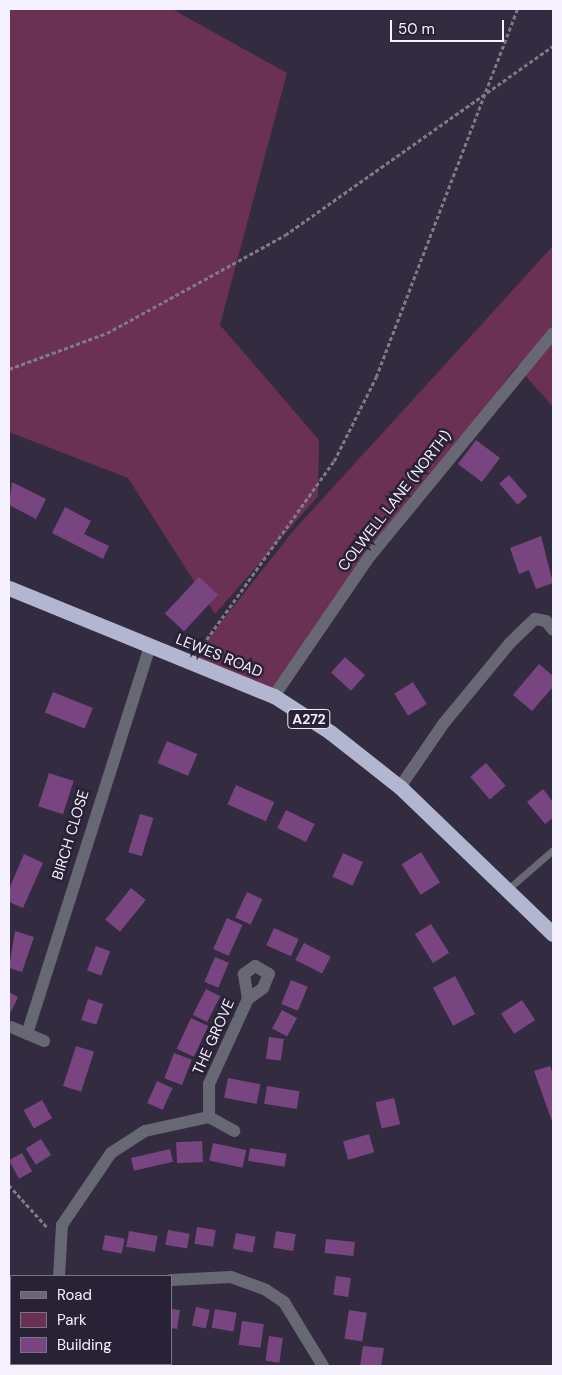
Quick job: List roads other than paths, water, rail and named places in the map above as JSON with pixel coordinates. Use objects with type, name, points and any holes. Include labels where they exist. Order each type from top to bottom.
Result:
[{"type":"highway","name":"LEWES ROAD","points":[[9,588],[188,664],[274,696],[330,732],[400,787],[553,934]]},
{"type":"street","name":"COLWELL LANE (NORTH)","points":[[274,696],[387,534],[553,333]]},
{"type":"street","points":[[400,787],[444,723],[510,643],[534,619],[546,621],[553,630]]},
{"type":"street","name":"BIRCH CLOSE","points":[[27,1034],[150,647]]},
{"type":"street","name":"THE GROVE","points":[[209,1117],[209,1084],[248,999]]},
{"type":"street","points":[[11,1027],[44,1041]]},
{"type":"street","points":[[59,1275],[62,1225],[111,1153],[145,1131],[209,1117],[234,1131]]},
{"type":"street","points":[[172,1280],[231,1277],[266,1290],[284,1302],[323,1366]]},
{"type":"lane","points":[[508,889],[553,850]]}]
